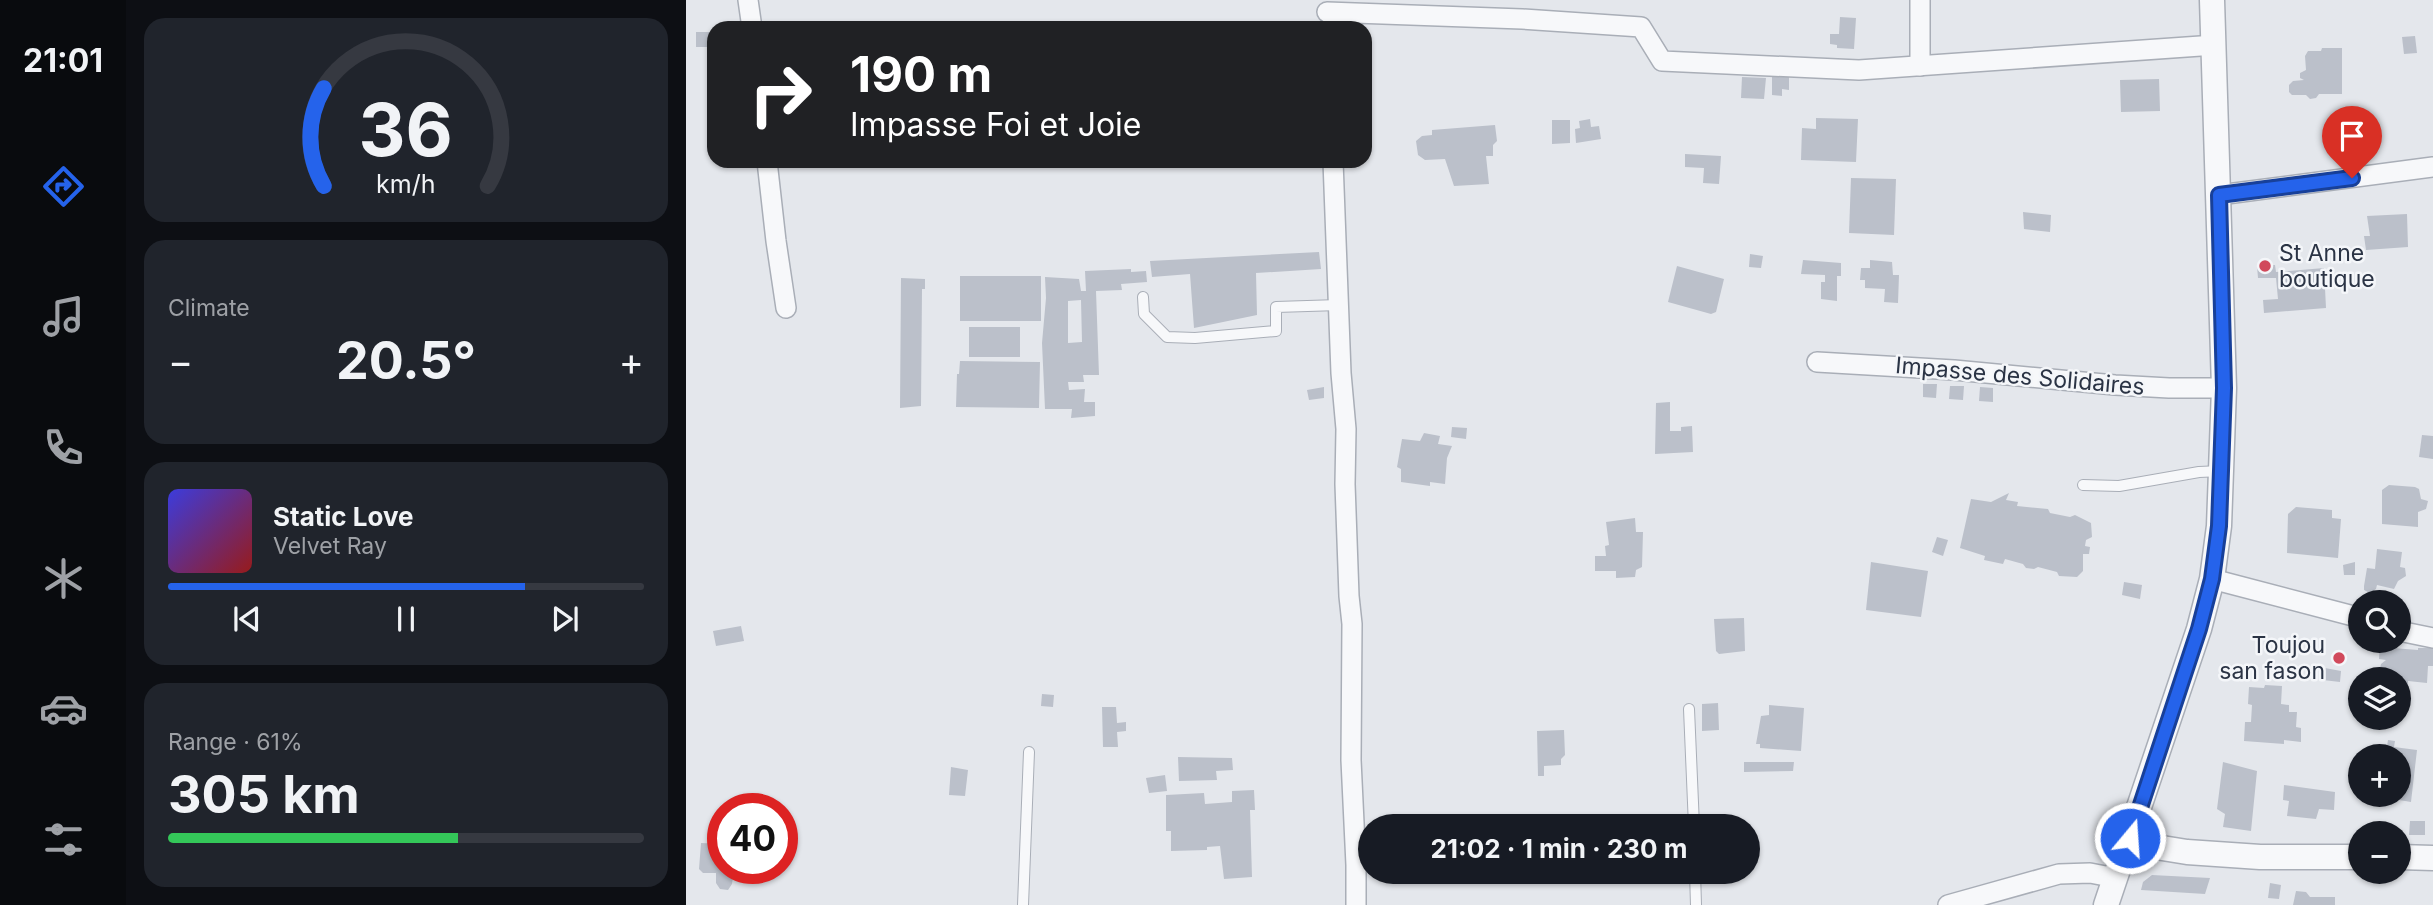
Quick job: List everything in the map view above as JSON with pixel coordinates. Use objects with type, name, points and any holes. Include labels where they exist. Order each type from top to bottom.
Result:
[{"type":"street","points":[[748,0],[751,21]]},
{"type":"street","points":[[1920,0],[1920,66]]},
{"type":"street","points":[[2106,905],[2199,629],[2212,579],[2219,526],[2224,388],[2212,0]]},
{"type":"street","points":[[1327,13],[1522,19],[1641,27],[1662,61],[1859,70],[2215,45]]},
{"type":"street","points":[[2219,195],[2433,167]]},
{"type":"street","points":[[769,168],[786,308]]},
{"type":"street","points":[[1333,168],[1352,624],[1351,760],[1356,905]]},
{"type":"street","name":"Impasse des Solidaires","points":[[1817,362],[2084,380],[2115,385],[2224,388]]},
{"type":"street","points":[[2212,579],[2348,615]]},
{"type":"street","points":[[2411,633],[2433,638]]},
{"type":"street","points":[[2130,838],[2156,848],[2187,852],[2260,857],[2348,857]]},
{"type":"street","points":[[2411,857],[2433,858]]},
{"type":"street","points":[[1948,905],[2059,874],[2090,873],[2116,877]]},
{"type":"lane","points":[[1143,297],[1144,314],[1167,337],[1195,338],[1276,331],[1276,307],[1339,305]]},
{"type":"lane","points":[[2084,485],[2119,486],[2199,472],[2221,471]]},
{"type":"lane","points":[[1689,709],[1693,814]]},
{"type":"lane","points":[[1023,905],[1029,752]]},
{"type":"lane","points":[[1695,884],[1696,905]]},
{"type":"building","points":[[1840,17],[1856,18],[1854,49],[1837,48],[1837,45],[1830,44],[1830,34],[1839,34]]},
{"type":"building","points":[[696,32],[707,32],[707,47],[696,47]]},
{"type":"building","points":[[2415,36],[2417,53],[2404,54],[2402,37]]},
{"type":"building","points":[[2322,48],[2342,48],[2342,94],[2319,94],[2310,99],[2306,95],[2292,95],[2289,85],[2293,81],[2304,80],[2300,78],[2300,73],[2306,70],[2305,56],[2308,51],[2321,51]]},
{"type":"building","points":[[1772,76],[1789,77],[1789,90],[1782,89],[1782,96],[1772,95]]},
{"type":"building","points":[[1742,77],[1766,78],[1764,99],[1741,98]]},
{"type":"building","points":[[2159,79],[2160,111],[2121,112],[2120,80]]},
{"type":"building","points":[[1816,118],[1858,119],[1856,162],[1801,160],[1802,128],[1816,129]]},
{"type":"building","points":[[1590,119],[1591,127],[1599,126],[1601,139],[1576,143],[1575,129],[1580,128],[1579,121]]},
{"type":"building","points":[[1552,120],[1570,120],[1570,143],[1552,144]]},
{"type":"building","points":[[1495,125],[1497,141],[1493,145],[1493,156],[1486,156],[1489,184],[1454,186],[1445,159],[1425,160],[1418,155],[1416,141],[1422,136],[1432,135],[1432,130]]},
{"type":"building","points":[[1685,154],[1721,156],[1719,184],[1703,183],[1704,168],[1685,167]]},
{"type":"building","points":[[1851,178],[1896,179],[1894,235],[1849,233]]},
{"type":"building","points":[[2023,212],[2051,215],[2050,232],[2024,229]]},
{"type":"building","points":[[2407,214],[2408,247],[2366,250],[2364,236],[2370,236],[2367,216]]},
{"type":"building","points":[[1319,252],[1321,269],[1256,273],[1257,315],[1194,328],[1190,274],[1152,277],[1150,261]]},
{"type":"building","points":[[1750,254],[1763,256],[1761,268],[1749,267]]},
{"type":"building","points":[[1803,260],[1841,263],[1841,276],[1837,276],[1837,301],[1821,299],[1821,282],[1825,282],[1825,275],[1801,274]]},
{"type":"building","points":[[1870,260],[1892,262],[1893,275],[1899,275],[1898,303],[1884,302],[1885,289],[1865,288],[1865,280],[1860,280],[1861,268],[1870,268]]},
{"type":"building","points":[[2275,265],[2276,272],[2324,268],[2326,308],[2264,313],[2263,300],[2278,299],[2276,278],[2258,278],[2257,266]]},
{"type":"building","points":[[1677,266],[1724,279],[1716,312],[1711,314],[1668,302]]},
{"type":"building","points":[[1085,271],[1146,271],[1147,282],[1121,284],[1122,290],[1096,291],[1099,375],[1083,375],[1084,382],[1068,382],[1069,390],[1085,389],[1084,402],[1095,402],[1095,416],[1071,418],[1072,409],[1045,409],[1042,343],[1045,277],[1079,279],[1081,291],[1086,291]],"holes":[[[1081,300],[1082,342],[1068,343],[1068,301]]]},
{"type":"building","points":[[960,276],[1041,276],[1041,321],[960,321]]},
{"type":"building","points":[[901,278],[925,279],[925,289],[922,289],[921,406],[900,408]]},
{"type":"building","points":[[969,327],[1020,327],[1020,357],[969,357]]},
{"type":"building","points":[[960,361],[1040,362],[1039,408],[956,407]]},
{"type":"building","points":[[1923,384],[1937,384],[1936,398],[1923,397]]},
{"type":"building","points":[[1950,386],[1964,386],[1963,400],[1949,399]]},
{"type":"building","points":[[1324,387],[1324,398],[1309,400],[1307,390]]},
{"type":"building","points":[[1980,387],[1993,388],[1993,402],[1979,401]]},
{"type":"building","points":[[1670,402],[1670,431],[1681,431],[1681,427],[1692,426],[1693,452],[1655,454],[1656,403]]},
{"type":"building","points":[[1452,427],[1467,428],[1466,439],[1451,437]]},
{"type":"building","points":[[1424,433],[1440,436],[1438,444],[1452,446],[1447,458],[1445,484],[1430,482],[1430,486],[1401,482],[1401,469],[1397,467],[1402,439],[1420,441]]},
{"type":"building","points":[[2422,435],[2433,436],[2433,459],[2419,457]]},
{"type":"building","points":[[2389,485],[2415,487],[2419,489],[2421,499],[2428,501],[2426,509],[2418,512],[2418,527],[2382,524],[2382,490]]},
{"type":"building","points":[[2009,493],[2006,500],[2018,502],[2017,506],[2048,509],[2050,513],[2070,517],[2075,515],[2091,523],[2092,537],[2086,540],[2085,546],[2090,547],[2089,554],[2083,554],[2083,571],[2077,577],[2059,576],[2057,572],[2038,567],[2026,568],[2023,564],[2005,559],[2003,564],[1984,560],[1985,556],[1960,548],[1971,499],[1991,502]]},
{"type":"building","points":[[2296,507],[2332,510],[2332,518],[2341,519],[2338,558],[2287,553],[2288,514]]},
{"type":"building","points":[[1635,518],[1636,532],[1643,532],[1642,567],[1636,570],[1635,577],[1616,578],[1616,571],[1595,571],[1595,556],[1606,556],[1605,546],[1609,545],[1606,522]]},
{"type":"building","points":[[1937,537],[1948,540],[1943,556],[1932,552]]},
{"type":"building","points":[[2377,549],[2402,552],[2400,567],[2405,568],[2406,576],[2398,581],[2394,589],[2377,585],[2374,590],[2364,590],[2367,568],[2375,569]]},
{"type":"building","points":[[1871,562],[1928,571],[1921,617],[1866,610]]},
{"type":"building","points":[[2355,562],[2355,575],[2344,575],[2343,565]]},
{"type":"building","points":[[2124,582],[2142,585],[2140,599],[2122,595]]},
{"type":"building","points":[[1744,618],[1745,651],[1719,654],[1716,651],[1714,619]]},
{"type":"building","points":[[741,626],[744,641],[716,646],[713,631]]},
{"type":"building","points":[[2433,648],[2433,666],[2428,666],[2427,683],[2411,681],[2411,667],[2380,667],[2386,660],[2379,659],[2379,653],[2411,653],[2411,649]]},
{"type":"building","points":[[2325,668],[2341,671],[2340,682],[2323,680]]},
{"type":"building","points":[[2265,685],[2282,686],[2281,704],[2289,705],[2289,712],[2297,712],[2296,727],[2301,728],[2301,742],[2284,740],[2284,744],[2244,741],[2245,722],[2251,722],[2249,687],[2264,688]]},
{"type":"building","points":[[1042,694],[1054,695],[1053,707],[1041,706]]},
{"type":"building","points":[[1718,703],[1719,730],[1702,731],[1702,704]]},
{"type":"building","points":[[1769,705],[1804,708],[1801,751],[1760,748],[1760,744],[1756,744],[1761,716],[1769,715]]},
{"type":"building","points":[[1102,707],[1116,707],[1117,723],[1126,722],[1126,731],[1117,732],[1118,747],[1103,747]]},
{"type":"building","points":[[1564,730],[1565,755],[1561,759],[1561,765],[1544,766],[1544,776],[1538,776],[1537,731]]},
{"type":"building","points":[[2411,749],[2417,750],[2411,802]]},
{"type":"building","points":[[1178,757],[1232,758],[1233,770],[1216,771],[1217,780],[1179,781]]},
{"type":"building","points":[[1744,762],[1794,762],[1793,771],[1744,772]]},
{"type":"building","points":[[2223,762],[2257,771],[2251,831],[2223,827],[2225,814],[2217,809]]},
{"type":"building","points":[[951,767],[968,770],[965,796],[949,795]]},
{"type":"building","points":[[1165,775],[1167,791],[1149,793],[1146,778]]},
{"type":"building","points":[[2284,785],[2335,792],[2334,810],[2319,809],[2316,819],[2287,816],[2289,801],[2283,800]]},
{"type":"building","points":[[1254,790],[1255,810],[1250,810],[1252,877],[1224,879],[1220,846],[1207,847],[1207,850],[1171,851],[1171,831],[1166,831],[1166,795],[1204,793],[1205,804],[1232,802],[1232,791]]},
{"type":"building","points":[[2411,821],[2425,821],[2425,835],[2411,835]]},
{"type":"building","points":[[701,843],[707,843],[707,873],[699,869]]},
{"type":"building","points":[[2152,875],[2210,878],[2205,894],[2141,890],[2143,882]]},
{"type":"building","points":[[2270,883],[2281,885],[2279,899],[2268,898]]},
{"type":"building","points":[[717,884],[732,884],[728,890],[720,889]]},
{"type":"building","points":[[2296,891],[2306,892],[2310,897],[2335,897],[2335,905],[2293,905]]},
{"type":"place","name":"St Anne boutique","points":[[2265,266]]},
{"type":"place","name":"Toujou san fason","points":[[2339,658]]},
{"type":"route","points":[[2130,838],[2199,629],[2212,579],[2219,526],[2224,388],[2219,195],[2352,178]]}]
